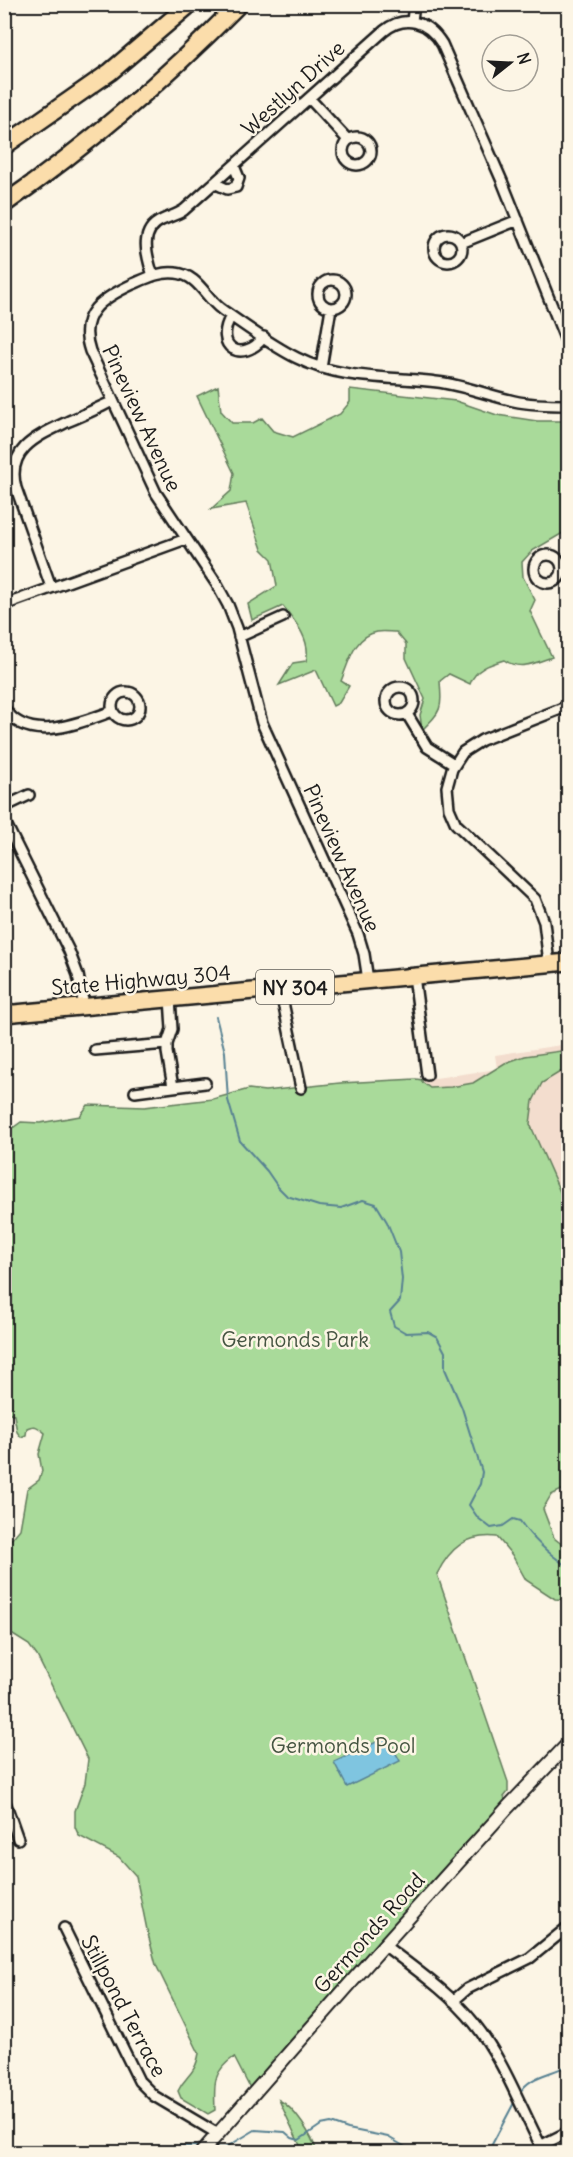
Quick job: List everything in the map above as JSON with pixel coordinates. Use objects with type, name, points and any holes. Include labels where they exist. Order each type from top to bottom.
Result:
[{"type":"highway","points":[[4,146],[110,72],[190,4]]},
{"type":"highway","points":[[4,204],[122,114],[186,57],[239,4]]},
{"type":"main road","name":"State Highway 304","points":[[4,1014],[568,962]]},
{"type":"street","points":[[414,4],[412,21],[429,28],[442,44],[518,220],[568,346]]},
{"type":"street","name":"Westlyn Drive","points":[[153,276],[146,247],[149,230],[158,222],[182,212],[388,28],[398,23],[412,21]]},
{"type":"street","points":[[309,98],[348,140]]},
{"type":"street","points":[[214,183],[227,189],[236,187],[239,182],[234,166]]},
{"type":"street","points":[[461,243],[518,220]]},
{"type":"street","name":"Pineview Avenue","points":[[368,980],[358,934],[262,723],[231,612],[221,590],[152,487],[88,346],[86,332],[88,322],[95,308],[107,297],[153,276],[174,273],[187,276],[198,283],[216,304],[231,316],[294,357],[321,368],[445,384],[524,403],[568,405]]},
{"type":"street","points":[[321,368],[330,308]]},
{"type":"street","points":[[231,316],[225,327],[224,335],[227,343],[233,349],[249,350],[264,337]]},
{"type":"street","points":[[51,587],[15,488],[15,463],[24,448],[37,437],[113,401]]},
{"type":"street","points":[[4,605],[186,539]]},
{"type":"street","points":[[239,637],[283,617]]},
{"type":"street","points":[[549,963],[544,922],[535,899],[526,888],[465,834],[453,818],[447,794],[448,780],[454,764],[463,752],[476,742],[568,706]]},
{"type":"street","points":[[4,708],[18,722],[32,727],[47,728],[68,726],[113,711]]},
{"type":"street","points":[[406,714],[427,747],[454,764]]},
{"type":"street","points":[[4,807],[29,795]]},
{"type":"street","points":[[4,820],[71,958],[81,986],[84,1006]]},
{"type":"street","points":[[414,976],[427,1075]]},
{"type":"street","points":[[280,988],[301,1088]]},
{"type":"street","points":[[170,998],[172,1029],[167,1044],[172,1087]]},
{"type":"street","points":[[95,1050],[167,1044]]},
{"type":"street","points":[[135,1092],[205,1083]]},
{"type":"street","name":"Germonds Road","points":[[202,2152],[508,1807],[567,1748]]},
{"type":"street","points":[[4,1799],[18,1839]]},
{"type":"street","points":[[453,2001],[467,1989],[530,1958],[568,1927]]},
{"type":"street","name":"Stillpond Terrace","points":[[64,1928],[143,2086],[160,2100],[218,2134]]},
{"type":"street","points":[[384,1945],[453,2001],[474,2023],[492,2049],[542,2149],[568,2132]]},
{"type":"shaded area","points":[[568,1044],[568,1220],[424,1101],[422,1080],[497,1069],[495,1055]]},
{"type":"green space","points":[[218,386],[221,411],[232,423],[253,423],[262,418],[273,431],[293,437],[340,414],[350,402],[350,389],[456,401],[497,415],[537,421],[568,421],[568,530],[532,551],[522,562],[523,577],[535,600],[530,611],[552,657],[522,665],[504,660],[488,665],[475,674],[470,684],[449,674],[440,681],[439,709],[422,730],[420,715],[425,699],[406,658],[406,644],[396,632],[369,634],[358,644],[341,681],[349,686],[339,703],[333,706],[316,670],[279,685],[293,663],[306,661],[307,646],[301,632],[283,606],[252,620],[248,604],[277,586],[272,559],[262,549],[246,503],[211,509],[231,491],[234,473],[197,396]]},
{"type":"green space","name":"Germonds Park","points":[[568,1050],[568,1071],[560,1072],[542,1083],[533,1101],[530,1124],[568,1210],[568,1487],[551,1495],[543,1509],[554,1538],[568,1549],[568,1600],[555,1599],[526,1580],[512,1555],[497,1537],[476,1538],[460,1545],[448,1557],[437,1574],[508,1782],[508,1792],[504,1797],[506,1802],[465,1844],[250,2088],[234,2057],[222,2068],[216,2080],[215,2110],[208,2114],[181,2098],[178,2091],[193,2071],[199,2053],[156,1965],[136,1876],[119,1857],[79,1836],[75,1827],[75,1811],[85,1783],[88,1759],[37,1656],[29,1645],[5,1630],[5,1547],[20,1529],[27,1489],[39,1480],[42,1471],[39,1454],[45,1433],[32,1426],[27,1428],[26,1435],[21,1437],[17,1432],[14,1415],[5,1410],[4,1125],[8,1128],[21,1122],[40,1123],[80,1116],[88,1105],[144,1107],[213,1099],[249,1089],[265,1091],[340,1083],[416,1079],[422,1080],[430,1088],[451,1087],[473,1083],[505,1063],[525,1056]]},
{"type":"green space","points":[[279,2100],[291,2109],[302,2123],[317,2152],[303,2152]]},
{"type":"water","points":[[387,1737],[400,1761],[347,1787],[334,1762]]},
{"type":"waterway","points":[[216,1017],[225,1052],[228,1100],[240,1141],[278,1187],[287,1196],[319,1206],[341,1208],[363,1200],[376,1204],[387,1222],[399,1252],[402,1279],[400,1301],[390,1312],[394,1326],[406,1333],[428,1332],[437,1337],[445,1352],[445,1369],[462,1408],[482,1472],[480,1484],[469,1505],[478,1518],[491,1528],[503,1526],[513,1519],[520,1521],[542,1546],[568,1567]]},
{"type":"waterway","points":[[519,2094],[534,2079],[568,2065]]},
{"type":"waterway","points":[[488,2152],[516,2099]]},
{"type":"waterway","points":[[211,2148],[225,2148],[255,2130],[285,2132],[299,2140],[321,2125],[331,2123],[388,2137],[414,2152]]},
{"type":"waterway","points":[[164,2152],[180,2146],[200,2146]]},
{"type":"park label","name":"Germonds Pool","points":[[343,1745]]}]
